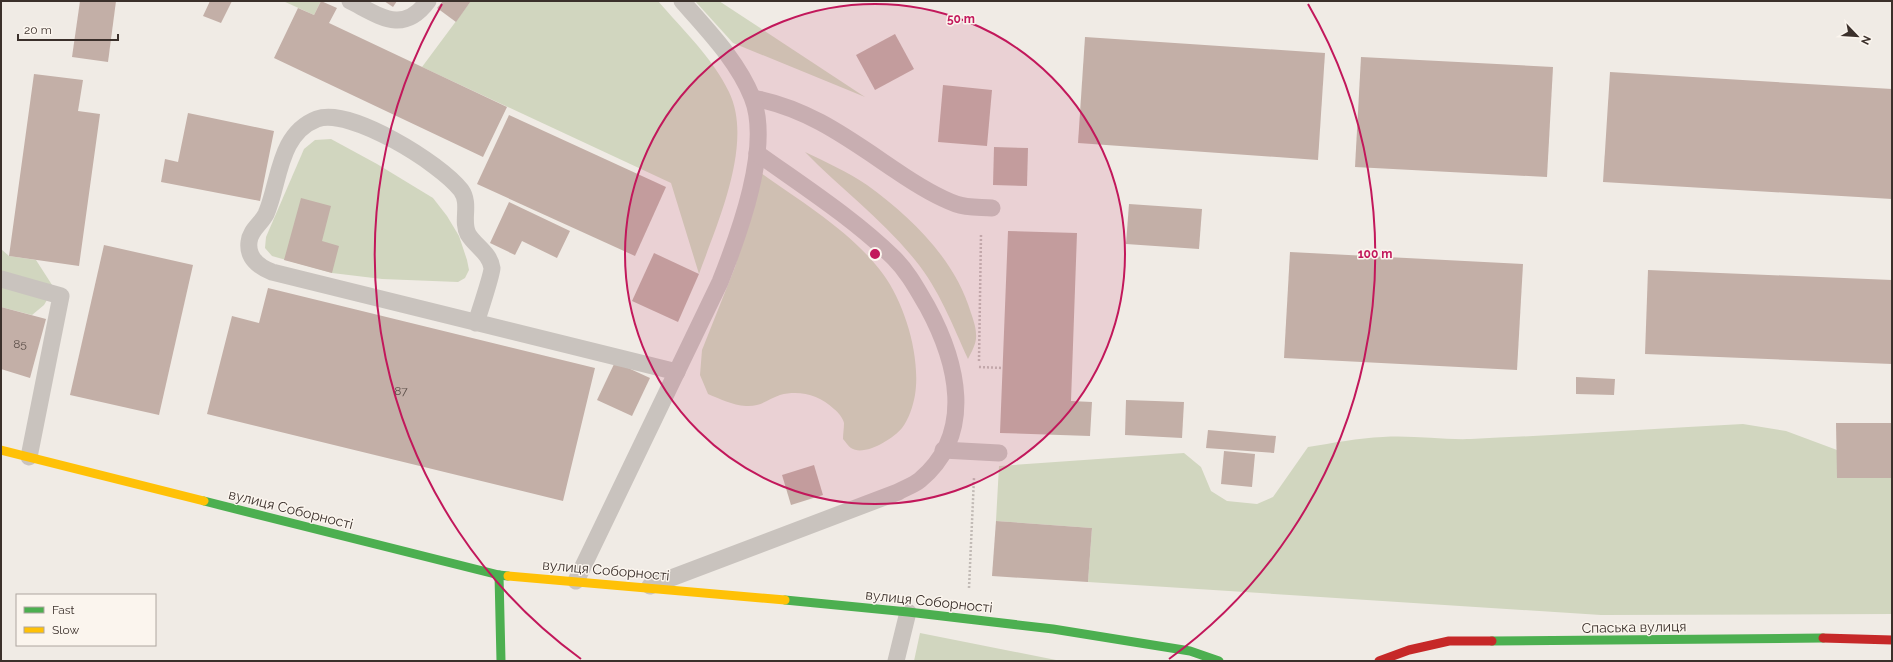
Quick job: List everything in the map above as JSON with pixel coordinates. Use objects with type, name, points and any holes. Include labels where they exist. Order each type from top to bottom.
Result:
[{"type":"street","name":"вулиця Соборності","points":[[1,450],[499,575],[648,587],[908,612],[1053,629],[1190,651],[1219,661]]},
{"type":"street","points":[[499,575],[501,661]]},
{"type":"street","name":"Спаська вулиця","points":[[1379,661],[1409,650],[1449,641],[1538,642],[1798,637],[1892,640]]},
{"type":"lane","points":[[350,1],[389,19],[403,21],[416,14],[428,1]]},
{"type":"lane","points":[[576,581],[720,282],[732,250],[751,186],[757,153],[758,124],[753,98],[740,73],[725,51],[682,1]]},
{"type":"lane","points":[[753,98],[772,101],[828,125],[923,188],[946,200],[964,206],[992,208]]},
{"type":"lane","points":[[476,323],[492,268],[487,255],[476,245],[468,233],[464,220],[466,204],[461,191],[436,167],[406,147],[346,118],[330,116],[317,119],[302,127],[291,140],[283,156],[266,214],[254,228],[249,242],[250,255],[258,267],[272,272],[476,323],[677,372]]},
{"type":"lane","points":[[648,587],[898,492],[919,481],[935,465],[955,424],[957,401],[955,376],[940,332],[914,282],[895,259],[850,220],[757,153]]},
{"type":"lane","points":[[1,279],[62,296],[29,457]]},
{"type":"lane","points":[[943,450],[999,453]]},
{"type":"lane","points":[[896,661],[908,612]]},
{"type":"path","points":[[981,260],[978,367],[1002,368]]},
{"type":"path","points":[[969,588],[974,479]]},
{"type":"green space","points":[[283,1],[321,1],[314,15]]},
{"type":"green space","points":[[471,1],[658,1],[696,44],[715,67],[729,92],[736,112],[737,135],[735,159],[730,183],[715,232],[699,274],[671,183],[422,67]]},
{"type":"green space","points":[[695,1],[719,1],[865,97],[733,43]]},
{"type":"green space","points":[[331,139],[377,164],[433,198],[447,216],[459,236],[469,270],[465,278],[458,282],[382,279],[332,273],[272,256],[265,248],[266,237],[304,149],[315,140]]},
{"type":"green space","points":[[805,152],[837,167],[867,185],[883,197],[915,225],[943,257],[964,293],[975,326],[976,341],[968,359],[938,295],[924,271],[903,245],[876,218]]},
{"type":"green space","points":[[761,173],[842,231],[871,259],[891,286],[898,300],[910,332],[916,364],[915,395],[907,421],[902,428],[878,446],[863,450],[851,448],[843,439],[843,419],[836,410],[816,397],[795,393],[787,394],[780,395],[760,404],[746,406],[731,403],[708,394],[700,375],[702,350],[735,267]]},
{"type":"green space","points":[[1,249],[9,256],[36,260],[54,288],[44,305],[32,315],[1,307]]},
{"type":"green space","points":[[1743,424],[1786,431],[1837,450],[1837,478],[1892,478],[1892,614],[1601,615],[1088,582],[1092,528],[996,521],[999,466],[1184,453],[1201,467],[1211,491],[1227,501],[1257,504],[1273,497],[1308,447],[1336,442],[1383,437],[1471,439]]},
{"type":"green space","points":[[920,633],[1061,661],[914,661]]},
{"type":"building","points":[[80,1],[116,1],[108,62],[72,57]]},
{"type":"building","points":[[210,1],[232,1],[221,23],[203,16]]},
{"type":"building","points":[[321,1],[337,8],[329,23],[507,107],[483,157],[274,58],[298,8],[314,15]]},
{"type":"building","points":[[384,1],[397,1],[393,7]]},
{"type":"building","points":[[443,1],[471,1],[456,22],[437,8]]},
{"type":"building","points":[[895,34],[914,69],[875,90],[856,55]]},
{"type":"building","points":[[1085,37],[1325,53],[1318,160],[1078,143]]},
{"type":"building","points":[[1361,57],[1553,67],[1547,177],[1355,167]]},
{"type":"building","points":[[1610,72],[1892,89],[1892,199],[1603,182]]},
{"type":"building","points":[[34,74],[83,80],[78,111],[100,114],[79,266],[9,256]]},
{"type":"building","points":[[943,85],[992,90],[987,146],[938,142]]},
{"type":"building","points":[[188,113],[274,131],[260,201],[161,182],[165,159],[178,162]]},
{"type":"building","points":[[509,115],[666,187],[635,256],[477,184]]},
{"type":"building","points":[[994,147],[1028,148],[1027,186],[993,185]]},
{"type":"building","points":[[301,198],[331,206],[322,241],[339,246],[332,273],[284,260]]},
{"type":"building","points":[[509,202],[570,231],[557,258],[522,241],[515,255],[490,243]]},
{"type":"building","points":[[1129,204],[1202,209],[1199,249],[1126,244]]},
{"type":"building","points":[[1008,231],[1077,233],[1071,401],[1092,402],[1090,436],[1000,433]]},
{"type":"building","points":[[104,245],[193,265],[159,415],[70,395]]},
{"type":"building","points":[[1290,252],[1523,264],[1517,370],[1284,358]]},
{"type":"building","points":[[654,253],[699,274],[678,322],[632,301]]},
{"type":"building","points":[[1648,270],[1892,280],[1892,364],[1645,354]]},
{"type":"building","points":[[268,288],[595,368],[563,501],[207,414],[232,316],[259,323]]},
{"type":"building","points":[[1,307],[46,319],[30,378],[1,369]]},
{"type":"building","points":[[615,362],[650,378],[632,416],[597,400]]},
{"type":"building","points":[[1576,377],[1615,379],[1614,395],[1576,394]]},
{"type":"building","points":[[1126,400],[1184,402],[1182,438],[1125,435]]},
{"type":"building","points":[[1836,423],[1892,423],[1892,478],[1837,478]]},
{"type":"building","points":[[1208,430],[1276,436],[1274,453],[1206,448]]},
{"type":"building","points":[[1224,451],[1255,454],[1252,487],[1221,484]]},
{"type":"building","points":[[814,465],[823,495],[791,505],[782,475]]},
{"type":"building","points":[[996,521],[1092,528],[1088,582],[992,576]]},
{"type":"traffic: fast","points":[[204,501],[508,576]]},
{"type":"traffic: fast","points":[[499,575],[501,661]]},
{"type":"traffic: fast","points":[[785,600],[908,612],[1053,629],[1190,651],[1219,661]]},
{"type":"traffic: fast","points":[[1492,641],[1823,638]]},
{"type":"traffic: slow","points":[[1,450],[204,501]]},
{"type":"traffic: slow","points":[[508,576],[785,600]]},
{"type":"traffic: jam","points":[[1823,638],[1892,640]]},
{"type":"traffic: jam","points":[[1379,661],[1409,650],[1449,641],[1492,641]]}]
